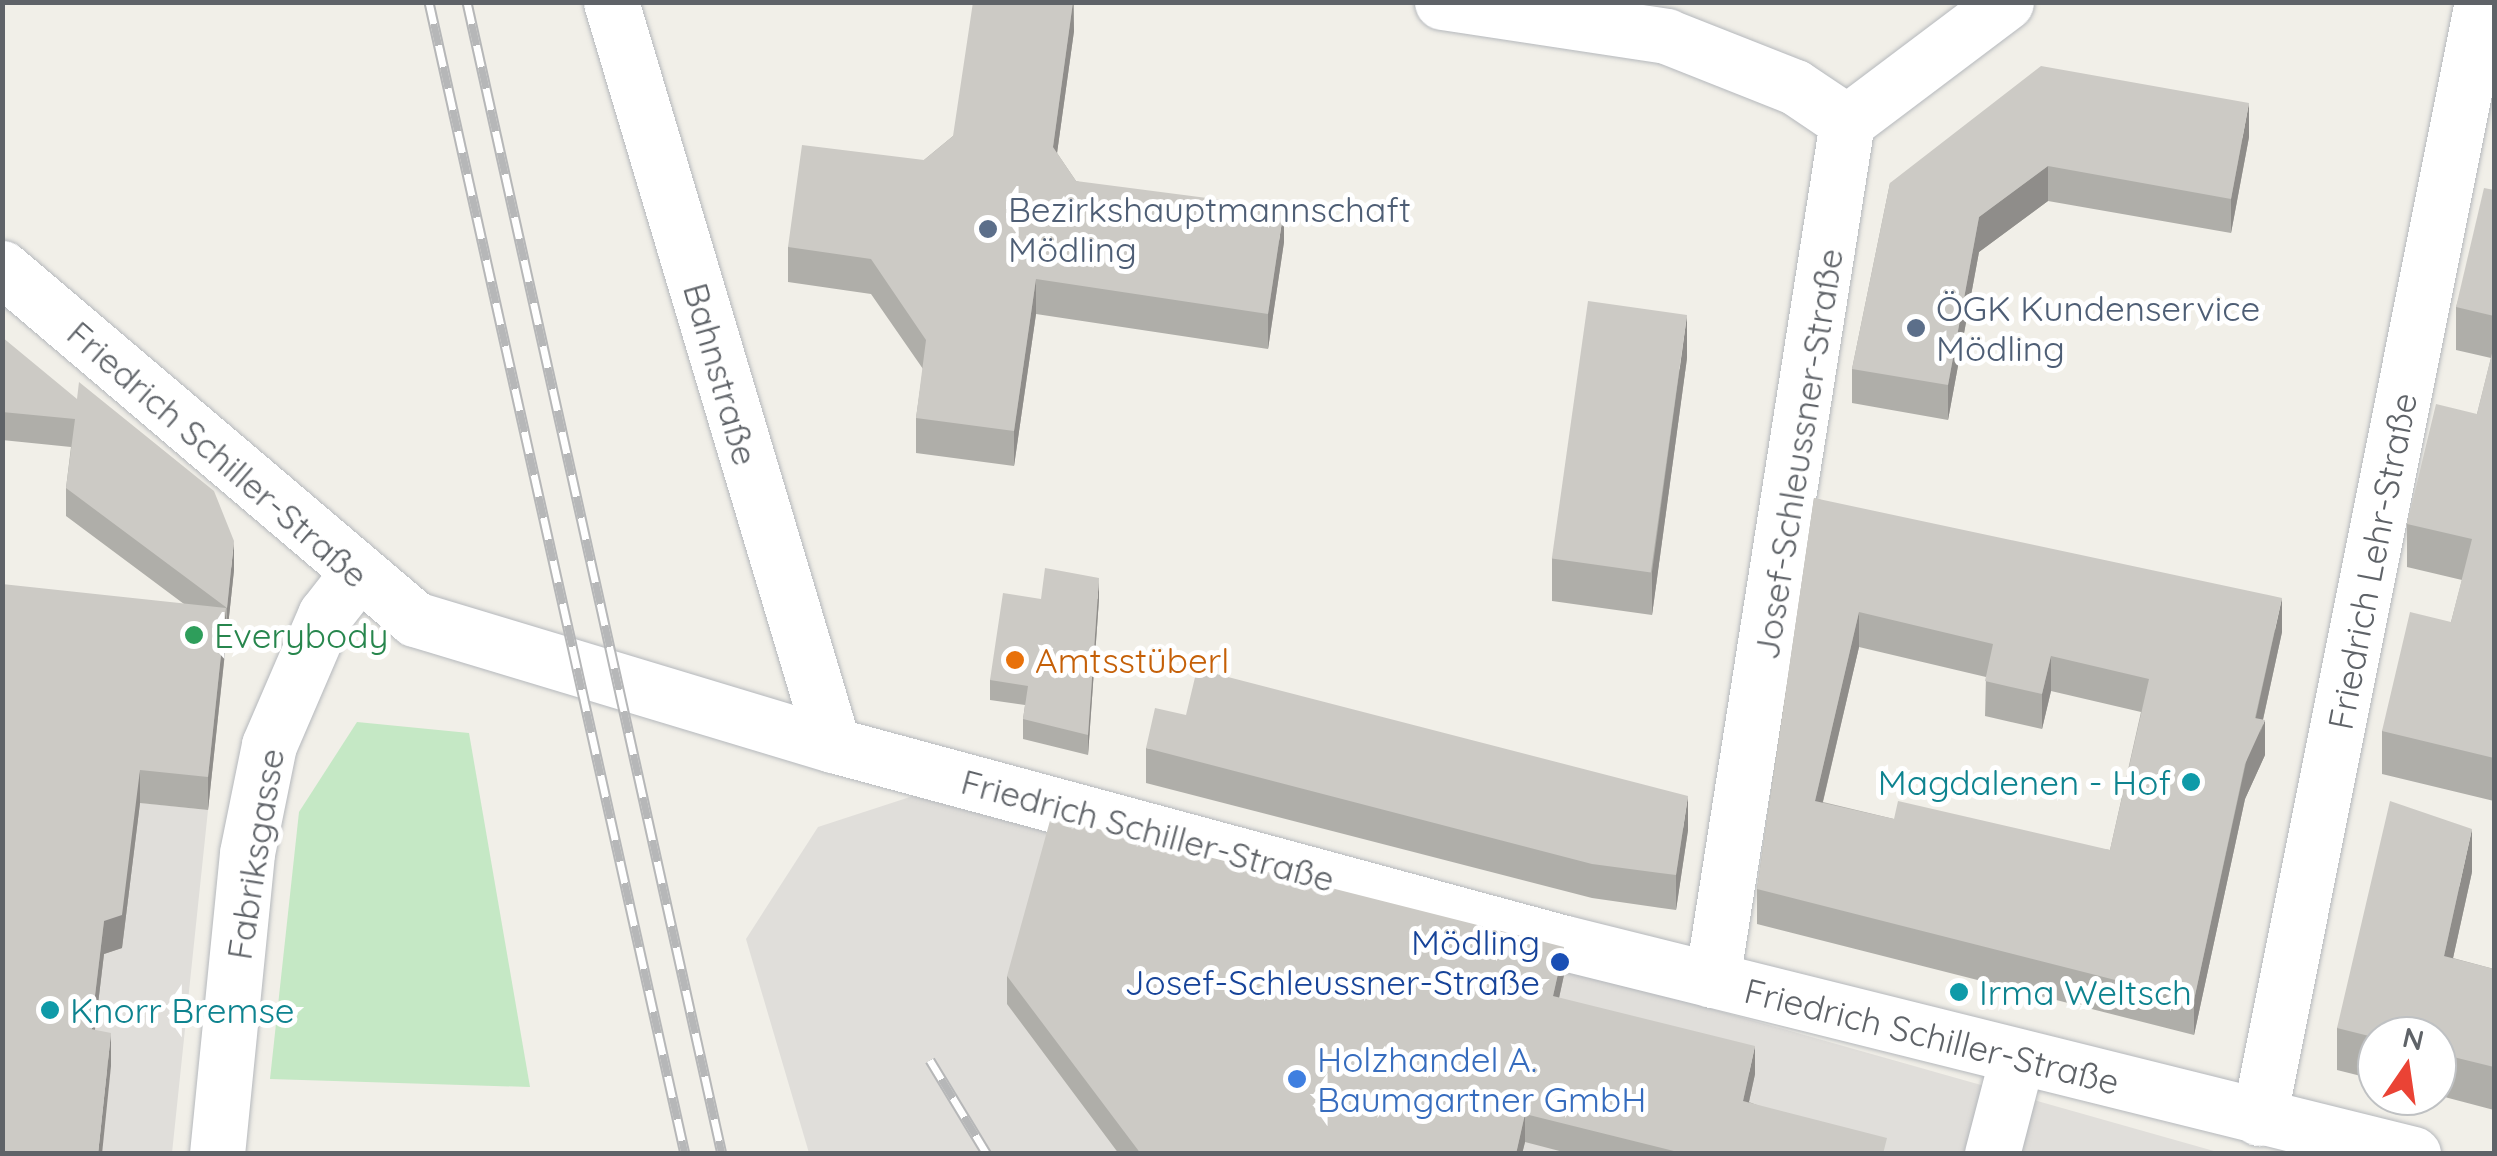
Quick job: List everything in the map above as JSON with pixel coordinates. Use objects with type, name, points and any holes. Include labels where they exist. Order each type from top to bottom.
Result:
[{"type":"street","name":"Bahnstraße","points":[[611,2],[833,745]]},
{"type":"street","points":[[1442,2],[1666,36],[1795,87],[1847,122],[2006,2]]},
{"type":"street","name":"Friedrich Lehr-Straße","points":[[2259,1118],[2482,2]]},
{"type":"street","name":"Josef-Schleussner-Straße","points":[[1712,980],[1847,122]]},
{"type":"street","name":"Friedrich Schiller-Straße","points":[[2,268],[414,620],[833,745],[1712,980],[2412,1154]]},
{"type":"street","name":"Fabriksgasse","points":[[218,1154],[248,854],[269,745],[326,615],[357,574]]},
{"type":"street","points":[[1992,1154],[2017,1058]]},
{"type":"shaded area","name":"Knorr Bremse","points":[[3,788],[208,810],[172,1153],[3,1154]]},
{"type":"shaded area","points":[[913,796],[1585,973],[2221,1153],[809,1153],[746,939],[818,827]]},
{"type":"green space","points":[[357,722],[469,733],[530,1087],[270,1079],[299,812]]},
{"type":"building","name":"Bezirkshauptmannschaft Mödling","points":[[973,2],[1073,2],[1053,147],[1076,181],[1284,208],[1268,314],[1036,279],[1014,431],[916,418],[926,340],[871,259],[788,247],[802,145],[924,160],[953,136]]},
{"type":"building","name":"ÖGK Kundenservice Mödling","points":[[2041,66],[2249,103],[2231,199],[2048,166],[1979,217],[1948,385],[1852,369],[1890,183]]},
{"type":"building","points":[[2484,188],[2494,190],[2494,316],[2456,307]]},
{"type":"building","points":[[1588,301],[1687,315],[1651,572],[1552,558]]},
{"type":"building","points":[[2,337],[77,399],[79,382],[214,491],[234,541],[227,608],[66,488],[75,419],[2,412]]},
{"type":"building","points":[[2494,345],[2494,758],[2382,731],[2410,612],[2451,622],[2472,539],[2407,524],[2436,404],[2477,414]]},
{"type":"building","name":"Magdalenen - Hof","points":[[1814,498],[2282,598],[2255,718],[2265,720],[2245,764],[2194,1000],[1757,889]],"holes":[[[1859,612],[1993,644],[1985,681],[2042,694],[2051,656],[2149,679],[2110,850],[1898,801],[1894,819],[1815,801]]]},
{"type":"building","points":[[1045,568],[1099,578],[1088,735],[1023,719],[1028,686],[990,680],[1003,593],[1041,599]]},
{"type":"building","points":[[2,584],[226,608],[208,777],[140,770],[122,915],[104,921],[91,1029],[111,1033],[98,1154],[2,1154]]},
{"type":"building","points":[[1197,669],[1688,796],[1676,875],[1592,864],[1146,748],[1155,708],[1186,715]]},
{"type":"building","points":[[2390,801],[2472,829],[2444,956],[2494,969],[2494,1067],[2457,1058],[2457,1016],[2357,1016],[2357,1033],[2337,1028]]},
{"type":"building","points":[[1051,817],[1564,947],[1553,996],[1755,1046],[1743,1101],[1887,1138],[1883,1154],[1686,1154],[1525,1114],[1516,1154],[1141,1154],[1007,976]]},
{"type":"railway","points":[[429,2],[685,1154]]},
{"type":"railway","points":[[467,2],[722,1154]]},
{"type":"railway","points":[[930,1060],[987,1154]]},
{"type":"place","name":"Bezirkshauptmannschaft Mödling","points":[[988,229]]},
{"type":"place","name":"ÖGK Kundenservice Mödling","points":[[1916,328]]},
{"type":"place","name":"Everybody","points":[[194,635]]},
{"type":"place","name":"Amtsstüberl","points":[[1015,660]]},
{"type":"place","name":"Magdalenen - Hof","points":[[2191,782]]},
{"type":"place","name":"Mödling Josef-Schleussner-Straße","points":[[1560,962]]},
{"type":"place","name":"Irma Weltsch","points":[[1959,992]]},
{"type":"place","name":"Knorr Bremse","points":[[50,1010]]},
{"type":"place","name":"Holzhandel A. Baumgartner GmbH","points":[[1297,1079]]}]
